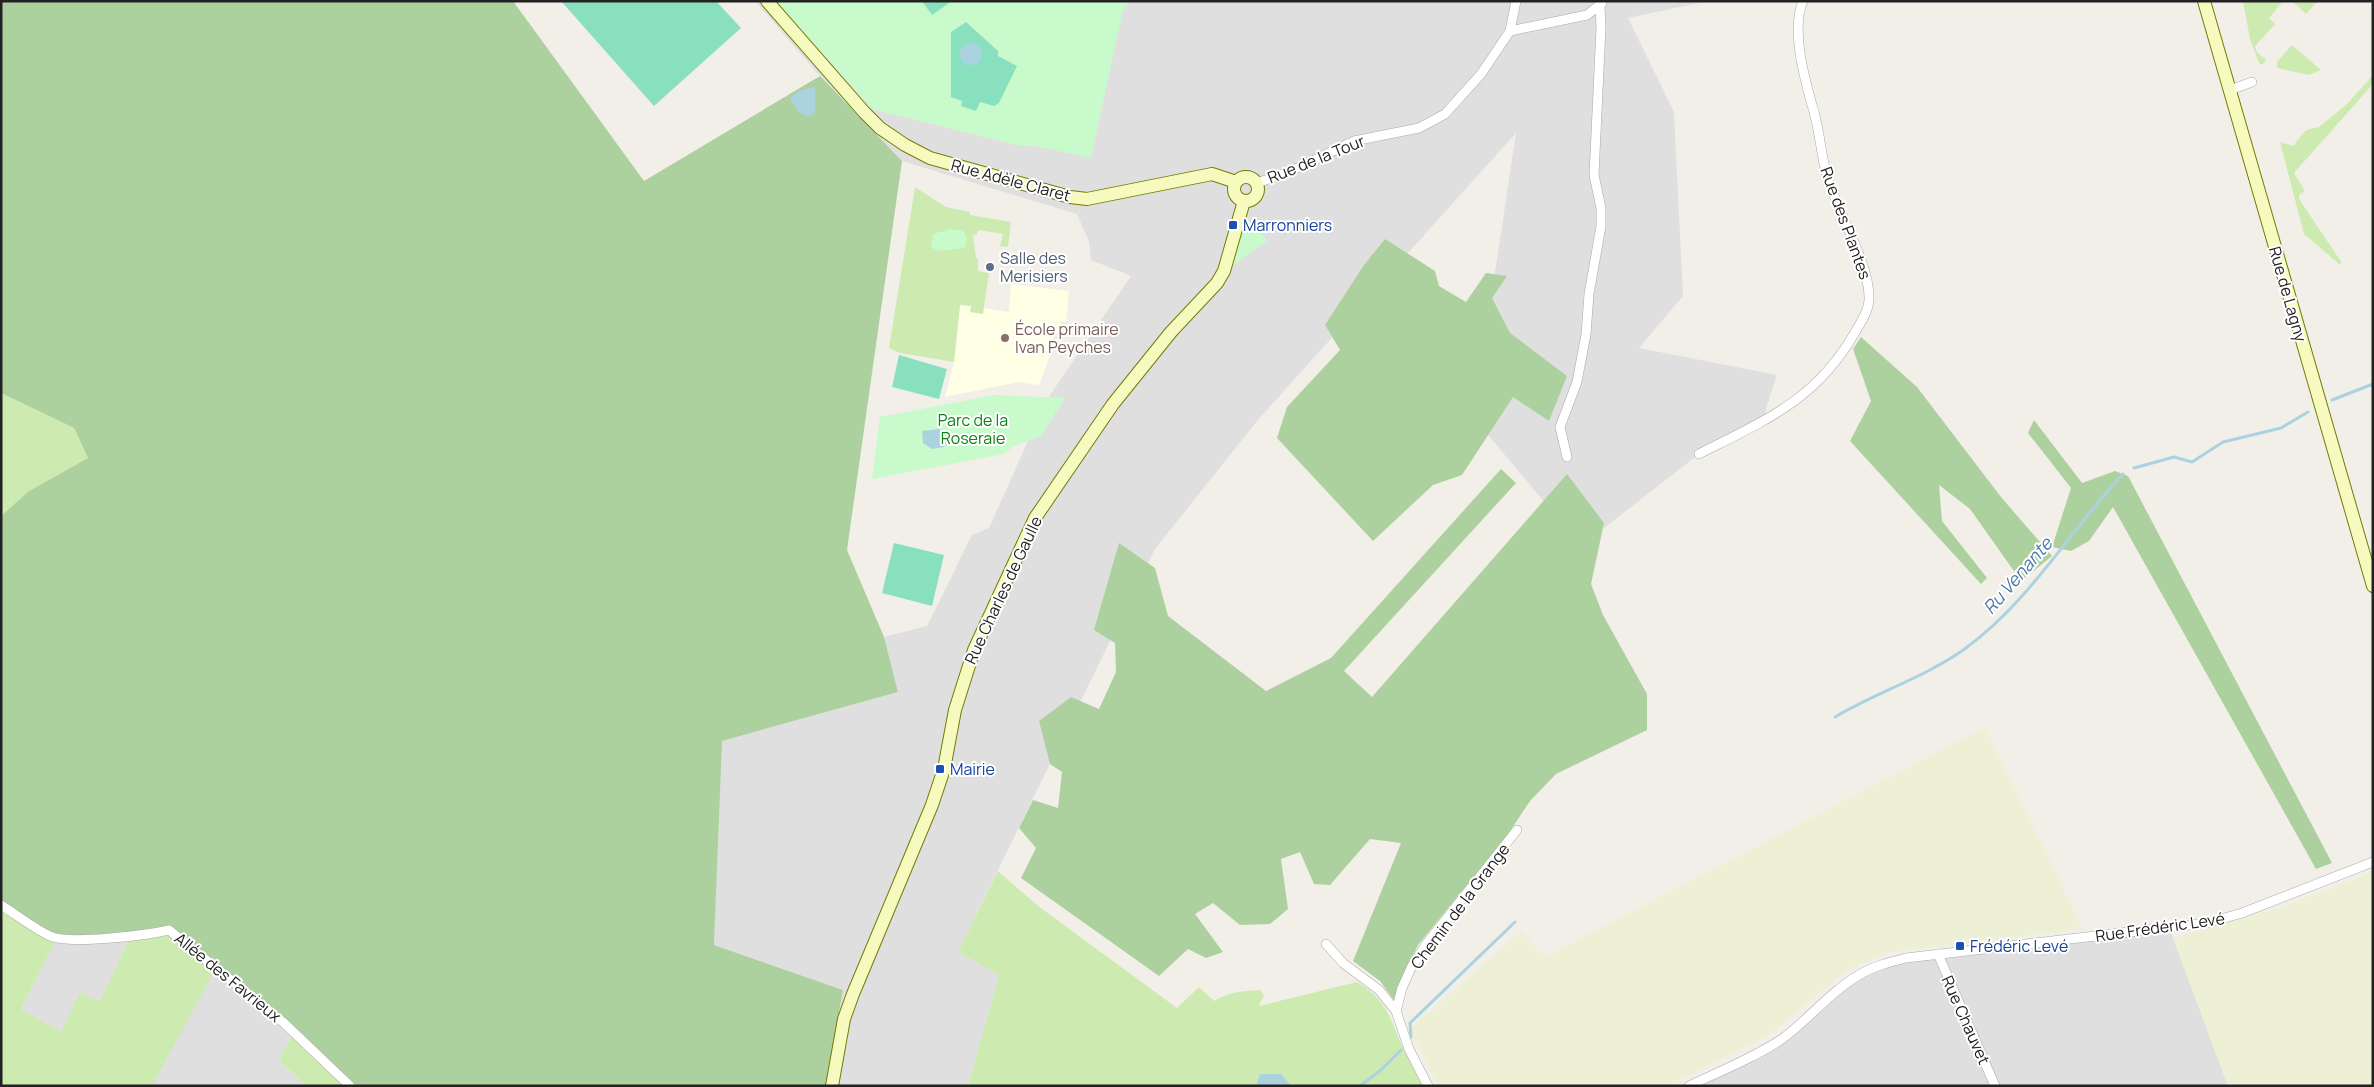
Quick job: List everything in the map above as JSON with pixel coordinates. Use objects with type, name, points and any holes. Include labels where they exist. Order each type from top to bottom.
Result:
[{"type":"street","name":"Rue Adèle Claret","points":[[767,1],[880,128],[905,146],[930,158],[1087,199],[1212,174],[1236,182]]},
{"type":"street","name":"Rue de la Tour","points":[[1257,183],[1354,142],[1419,128],[1434,121],[1461,98],[1481,74],[1510,31],[1516,1]]},
{"type":"street","name":"Rue des Plantes","points":[[1699,454],[1764,422],[1818,384],[1843,354],[1864,316],[1870,298],[1868,277],[1840,212],[1825,168],[1819,126],[1799,53],[1803,1]]},
{"type":"street","name":"Rue de Lagny","points":[[2204,1],[2373,586]]},
{"type":"street","points":[[1510,31],[1587,15],[1602,4]]},
{"type":"street","points":[[1567,457],[1560,426],[1576,382],[1586,334],[1589,294],[1601,226],[1601,208],[1594,176],[1602,4]]},
{"type":"street","points":[[2230,90],[2252,82]]},
{"type":"street","points":[[1245,177],[1252,178],[1257,183],[1256,196],[1244,201],[1236,195],[1234,190],[1236,182],[1245,177]]},
{"type":"street","name":"Rue Charles de Gaulle","points":[[832,1086],[844,1019],[852,994],[932,805],[944,769],[954,710],[964,676],[982,628],[1035,518],[1113,404],[1171,332],[1218,284],[1224,271],[1244,201]]},
{"type":"street","name":"Chemin de la Grange","points":[[1396,1011],[1402,988],[1412,966],[1422,951],[1517,830]]},
{"type":"street","name":"Rue Frédéric Levé","points":[[1689,1086],[1744,1060],[1783,1038],[1843,986],[1860,974],[1883,964],[1906,958],[2207,923],[2242,913],[2373,862]]},
{"type":"street","name":"Allée des Favrieux","points":[[1,905],[52,937],[64,939],[152,934],[169,930],[284,1023],[350,1086]]},
{"type":"street","points":[[1326,944],[1342,962],[1379,990],[1396,1011],[1409,1049],[1428,1086]]},
{"type":"street","name":"Rue Chauvet","points":[[1938,954],[1995,1086]]},
{"type":"shaded area","points":[[755,1],[1709,1],[1628,18],[1674,112],[1683,296],[1639,348],[1777,375],[1766,408],[1764,422],[1699,454],[1581,546],[1468,411],[1497,260],[1516,133],[1257,421],[1155,549],[958,952],[999,975],[968,1086],[826,1086],[843,990],[714,945],[721,741],[898,692],[884,637],[927,626],[972,535],[989,528],[1046,401],[1131,276],[1091,260],[1089,242],[1077,214],[902,161],[820,76]]},
{"type":"shaded area","name":"École primaire Ivan Peyches","points":[[1011,284],[1069,291],[1066,322],[1061,321],[1059,334],[1054,334],[1051,352],[1039,385],[1018,382],[945,397],[954,362],[960,305],[971,306],[971,312],[982,314],[984,308],[1009,312]]},
{"type":"shaded area","points":[[1985,727],[2083,929],[1885,953],[1848,970],[1769,1035],[1668,1086],[1438,1086],[1410,1029],[1521,931],[1545,957]]},
{"type":"shaded area","points":[[2373,872],[2373,1086],[2228,1086],[2173,938],[2279,908]]},
{"type":"shaded area","points":[[2170,929],[2228,1086],[1689,1086],[1767,1048],[1843,986],[1883,964]]},
{"type":"shaded area","points":[[131,935],[100,1001],[80,992],[61,1032],[21,1009],[57,938]]},
{"type":"shaded area","points":[[213,965],[293,1032],[279,1060],[306,1086],[151,1086]]},
{"type":"green space","points":[[1,1],[513,1],[644,181],[820,76],[902,161],[847,550],[884,637],[898,692],[722,741],[714,945],[843,990],[826,1086],[350,1086],[284,1023],[169,930],[52,937],[1,905],[1,516],[29,491],[88,458],[74,428],[1,393]]},
{"type":"green space","points":[[561,1],[716,1],[741,28],[654,106]]},
{"type":"green space","points":[[776,1],[1132,1],[1123,10],[1091,158],[1035,146],[1021,146],[872,109]]},
{"type":"green space","points":[[922,1],[948,1],[949,3],[932,15]]},
{"type":"green space","points":[[2243,1],[2283,1],[2269,18],[2275,24],[2255,46],[2257,52],[2266,60],[2262,65],[2259,63],[2250,39]]},
{"type":"green space","points":[[2292,1],[2318,1],[2306,14]]},
{"type":"green space","points":[[966,22],[998,51],[998,56],[1017,66],[999,103],[994,106],[980,102],[976,111],[961,106],[962,101],[951,97],[951,32]]},
{"type":"green space","points":[[2292,45],[2321,70],[2309,75],[2277,68],[2277,62]]},
{"type":"green space","points":[[2373,75],[2373,84],[2294,173],[2305,191],[2299,195],[2299,199],[2342,263],[2339,264],[2304,234],[2280,142],[2293,146],[2306,130],[2319,127],[2347,104]]},
{"type":"green space","points":[[915,187],[946,207],[970,212],[970,215],[1011,222],[1008,247],[1000,246],[1003,234],[978,230],[977,235],[973,235],[976,258],[978,258],[978,271],[989,273],[983,314],[970,312],[971,306],[960,305],[954,362],[900,353],[889,348]]},
{"type":"green space","points":[[1245,220],[1268,240],[1228,269]]},
{"type":"green space","points":[[951,229],[963,231],[967,238],[965,248],[937,251],[931,247],[933,234]]},
{"type":"green space","points":[[1385,239],[1435,271],[1439,286],[1466,302],[1486,273],[1507,276],[1492,298],[1510,333],[1567,376],[1549,421],[1513,397],[1462,475],[1433,485],[1373,541],[1277,438],[1287,407],[1340,350],[1325,325],[1364,265]]},
{"type":"green space","points":[[1861,337],[1917,387],[2001,497],[2052,556],[2021,581],[1970,509],[1939,485],[1942,521],[1987,578],[1981,584],[1850,441],[1871,401],[1853,349]]},
{"type":"green space","points":[[899,355],[947,369],[939,399],[892,387]]},
{"type":"green space","points":[[1,393],[74,428],[88,458],[29,491],[1,516]]},
{"type":"green space","name":"Parc de la Roseraie","points":[[994,395],[1065,398],[1041,436],[1013,446],[1004,454],[872,479],[880,417]]},
{"type":"green space","points":[[2034,420],[2082,483],[2115,471],[2128,476],[2332,863],[2316,869],[2113,507],[2089,541],[2071,551],[2052,547],[2071,488],[2028,433]]},
{"type":"green space","points":[[1501,469],[1516,483],[1344,671],[1372,697],[1567,474],[1604,523],[1591,584],[1603,615],[1647,694],[1647,730],[1556,774],[1530,801],[1506,837],[1418,945],[1394,1000],[1380,981],[1353,961],[1401,843],[1370,839],[1330,885],[1314,884],[1300,852],[1281,859],[1288,909],[1270,924],[1240,925],[1213,903],[1195,914],[1223,952],[1206,958],[1188,949],[1159,976],[1021,878],[1036,848],[1019,828],[1033,800],[1058,808],[1062,772],[1050,764],[1039,721],[1071,697],[1099,709],[1116,672],[1115,643],[1094,630],[1119,543],[1155,568],[1168,616],[1266,691],[1331,658]]},
{"type":"green space","points":[[894,543],[944,555],[932,606],[882,593]]},
{"type":"green space","points":[[998,871],[1038,906],[1177,1008],[1199,987],[1214,1001],[1230,994],[1260,990],[1264,995],[1259,1006],[1357,982],[1382,1004],[1404,1050],[1428,1086],[968,1086],[999,975],[958,952]]},
{"type":"green space","points":[[6,908],[57,938],[21,1009],[61,1032],[80,992],[100,1001],[131,935],[169,930],[216,968],[152,1086],[1,1086],[1,917]]},
{"type":"green space","points":[[293,1032],[350,1086],[306,1086],[279,1060]]},
{"type":"water","points":[[971,43],[979,46],[982,54],[979,62],[971,65],[963,62],[960,54],[963,46]]},
{"type":"water","points":[[815,87],[815,112],[808,117],[799,112],[790,99],[798,91]]},
{"type":"water","points":[[939,429],[951,435],[944,447],[932,449],[923,443],[922,431]]},
{"type":"water","points":[[1260,1074],[1281,1074],[1291,1086],[1256,1086]]},
{"type":"waterway","name":"Ru Venante","points":[[2332,400],[2373,384]]},
{"type":"waterway","name":"Ru Venante","points":[[2134,468],[2174,457],[2192,462],[2223,442],[2281,428],[2308,412]]},
{"type":"waterway","name":"Ru Venante","points":[[1835,717],[1935,668],[1989,630],[2029,588],[2123,474]]},
{"type":"waterway","points":[[1411,1037],[1410,1023],[1515,922]]},
{"type":"waterway","points":[[1360,1086],[1381,1070],[1401,1050]]},
{"type":"place","name":"Marronniers","points":[[1233,225]]},
{"type":"place","name":"Salle des Merisiers","points":[[990,267]]},
{"type":"place","name":"École primaire Ivan Peyches","points":[[1005,338]]},
{"type":"place","name":"Mairie","points":[[940,769]]},
{"type":"place","name":"Frédéric Levé","points":[[1960,946]]}]
